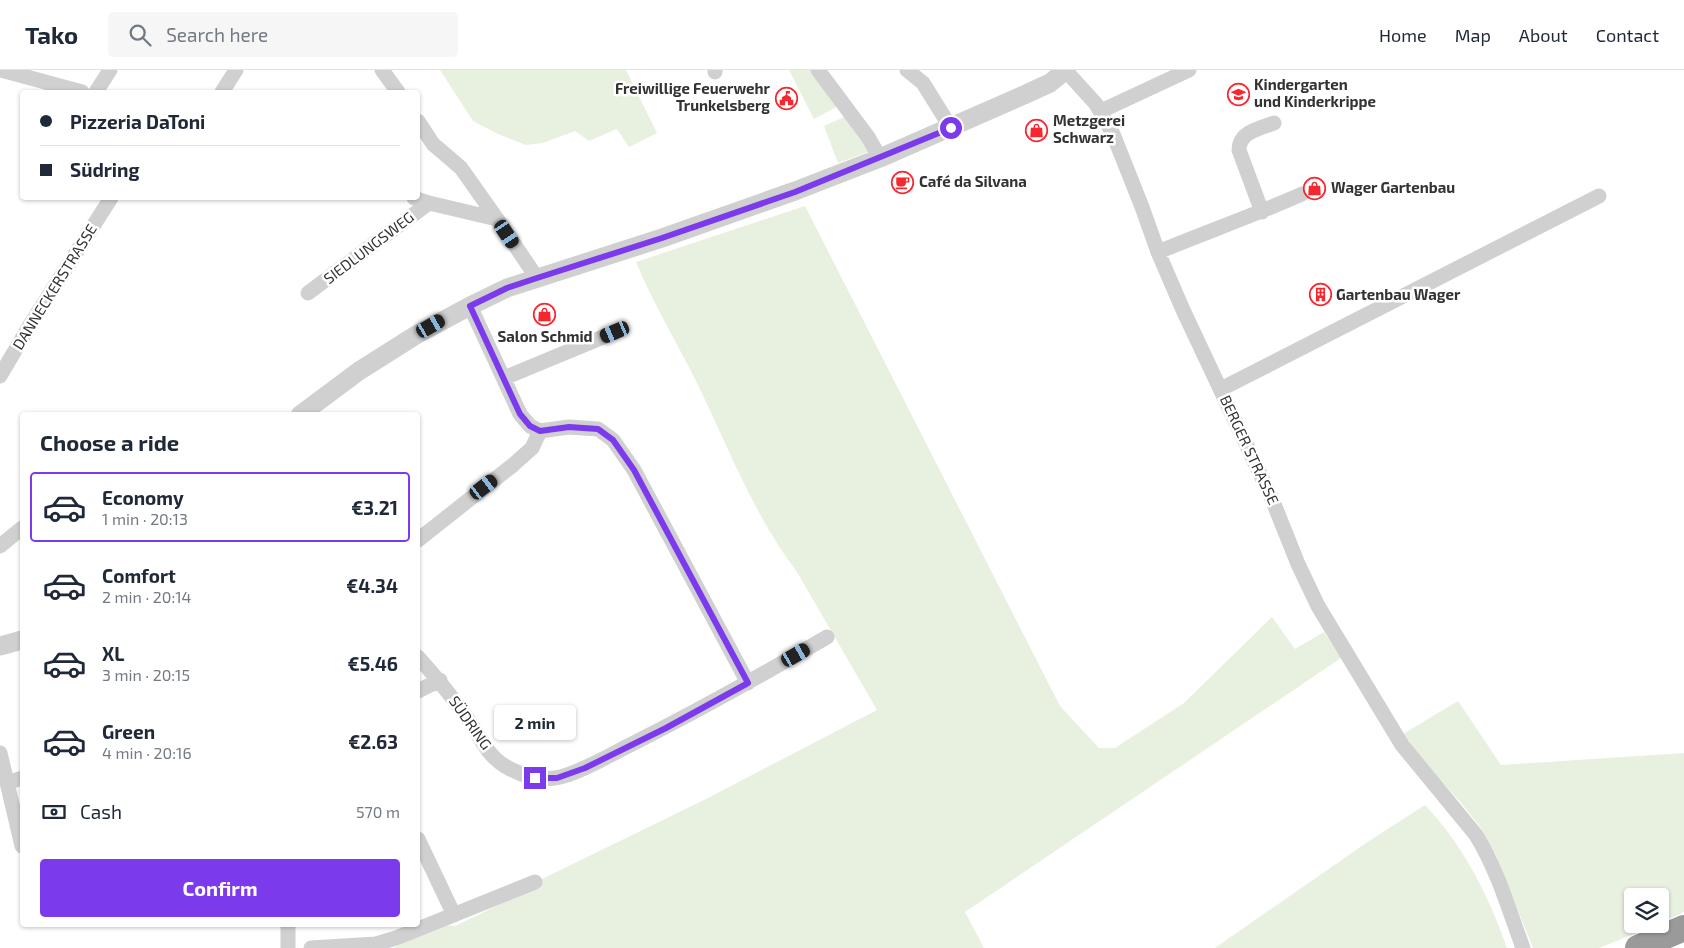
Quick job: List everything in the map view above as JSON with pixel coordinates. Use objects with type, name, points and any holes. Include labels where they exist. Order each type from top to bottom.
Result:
[{"type":"highway","points":[[1638,948],[1684,928]]},
{"type":"street","points":[[1,70],[75,90]]},
{"type":"street","points":[[97,90],[110,70]]},
{"type":"street","points":[[223,90],[236,70]]},
{"type":"street","points":[[382,70],[397,90]]},
{"type":"street","points":[[818,70],[868,137],[880,158]]},
{"type":"street","points":[[907,70],[923,83],[951,128]]},
{"type":"street","points":[[304,412],[359,372],[416,335],[507,288],[672,235],[795,192],[951,128],[1050,83],[1065,70]]},
{"type":"street","name":"BERGER STRASSE","points":[[1065,70],[1090,96],[1101,111],[1113,134],[1158,252],[1199,346],[1272,499],[1310,590],[1341,646],[1402,745],[1476,835],[1485,850],[1502,887],[1522,945]]},
{"type":"street","points":[[1101,111],[1189,70]]},
{"type":"street","points":[[1262,212],[1239,150],[1239,144],[1242,139],[1252,132],[1274,123]]},
{"type":"street","points":[[420,125],[433,144],[461,168],[537,278]]},
{"type":"street","points":[[1158,252],[1262,212],[1302,194]]},
{"type":"street","points":[[1221,389],[1598,196]]},
{"type":"street","name":"DANNECKERSTRASSE","points":[[0,376],[30,325],[110,200]]},
{"type":"street","points":[[420,200],[497,219]]},
{"type":"street","name":"SIEDLUNGSWEG","points":[[308,293],[429,203]]},
{"type":"street","points":[[470,306],[520,414],[530,426],[540,431],[569,427],[598,429],[613,440],[634,470],[748,683]]},
{"type":"street","points":[[504,378],[615,332]]},
{"type":"street","points":[[420,538],[514,465],[532,448],[540,431]]},
{"type":"street","points":[[0,546],[20,530]]},
{"type":"street","name":"SÜDRING","points":[[420,659],[440,680],[486,748],[503,765],[535,778],[557,778],[585,768],[666,728],[827,637]]},
{"type":"street","points":[[0,646],[20,641]]},
{"type":"street","points":[[420,690],[440,680]]},
{"type":"street","points":[[0,753],[20,838]]},
{"type":"street","points":[[7,783],[20,779]]},
{"type":"street","points":[[420,843],[454,915]]},
{"type":"street","points":[[311,948],[376,944],[396,938],[535,882]]},
{"type":"street","points":[[288,927],[288,948]]},
{"type":"green space","points":[[440,70],[626,70],[657,133],[629,147],[617,129],[589,141],[575,131],[543,143],[526,145],[498,134],[473,121]]},
{"type":"green space","points":[[789,70],[811,70],[838,106],[814,119]]},
{"type":"green space","points":[[849,115],[873,150],[838,163],[824,126]]},
{"type":"green space","points":[[805,206],[1060,706],[1099,748],[1115,748],[1184,703],[1272,617],[1295,649],[1324,632],[1341,658],[965,912],[984,948],[393,948],[443,925],[455,926],[536,887],[540,880],[706,799],[877,710],[797,572],[781,550],[754,503],[696,381],[657,307],[636,262]]},
{"type":"green space","points":[[1458,701],[1501,765],[1684,753],[1684,912],[1669,919],[1669,888],[1624,888],[1624,933],[1636,933],[1599,948],[1533,948],[1496,855],[1481,828],[1425,763],[1403,734]]},
{"type":"green space","points":[[1425,805],[1439,820],[1474,872],[1492,909],[1507,948],[1215,948],[1366,843]]},
{"type":"place","name":"Kindergarten und Kinderkrippe","points":[[1238,94]]},
{"type":"place","name":"Freiwillige Feuerwehr Trunkelsberg","points":[[786,98]]},
{"type":"place","name":"Metzgerei Schwarz","points":[[1037,130]]},
{"type":"place","name":"Café da Silvana","points":[[903,182]]},
{"type":"place","name":"Wager Gartenbau","points":[[1315,188]]},
{"type":"place","name":"Gartenbau Wager","points":[[1320,295]]},
{"type":"place","name":"Salon Schmid","points":[[545,314]]},
{"type":"route","points":[[535,778],[557,778],[585,768],[666,728],[748,683],[634,470],[613,440],[598,429],[569,427],[540,431],[530,426],[520,414],[470,306],[507,288],[662,238],[795,192],[951,128]]}]
